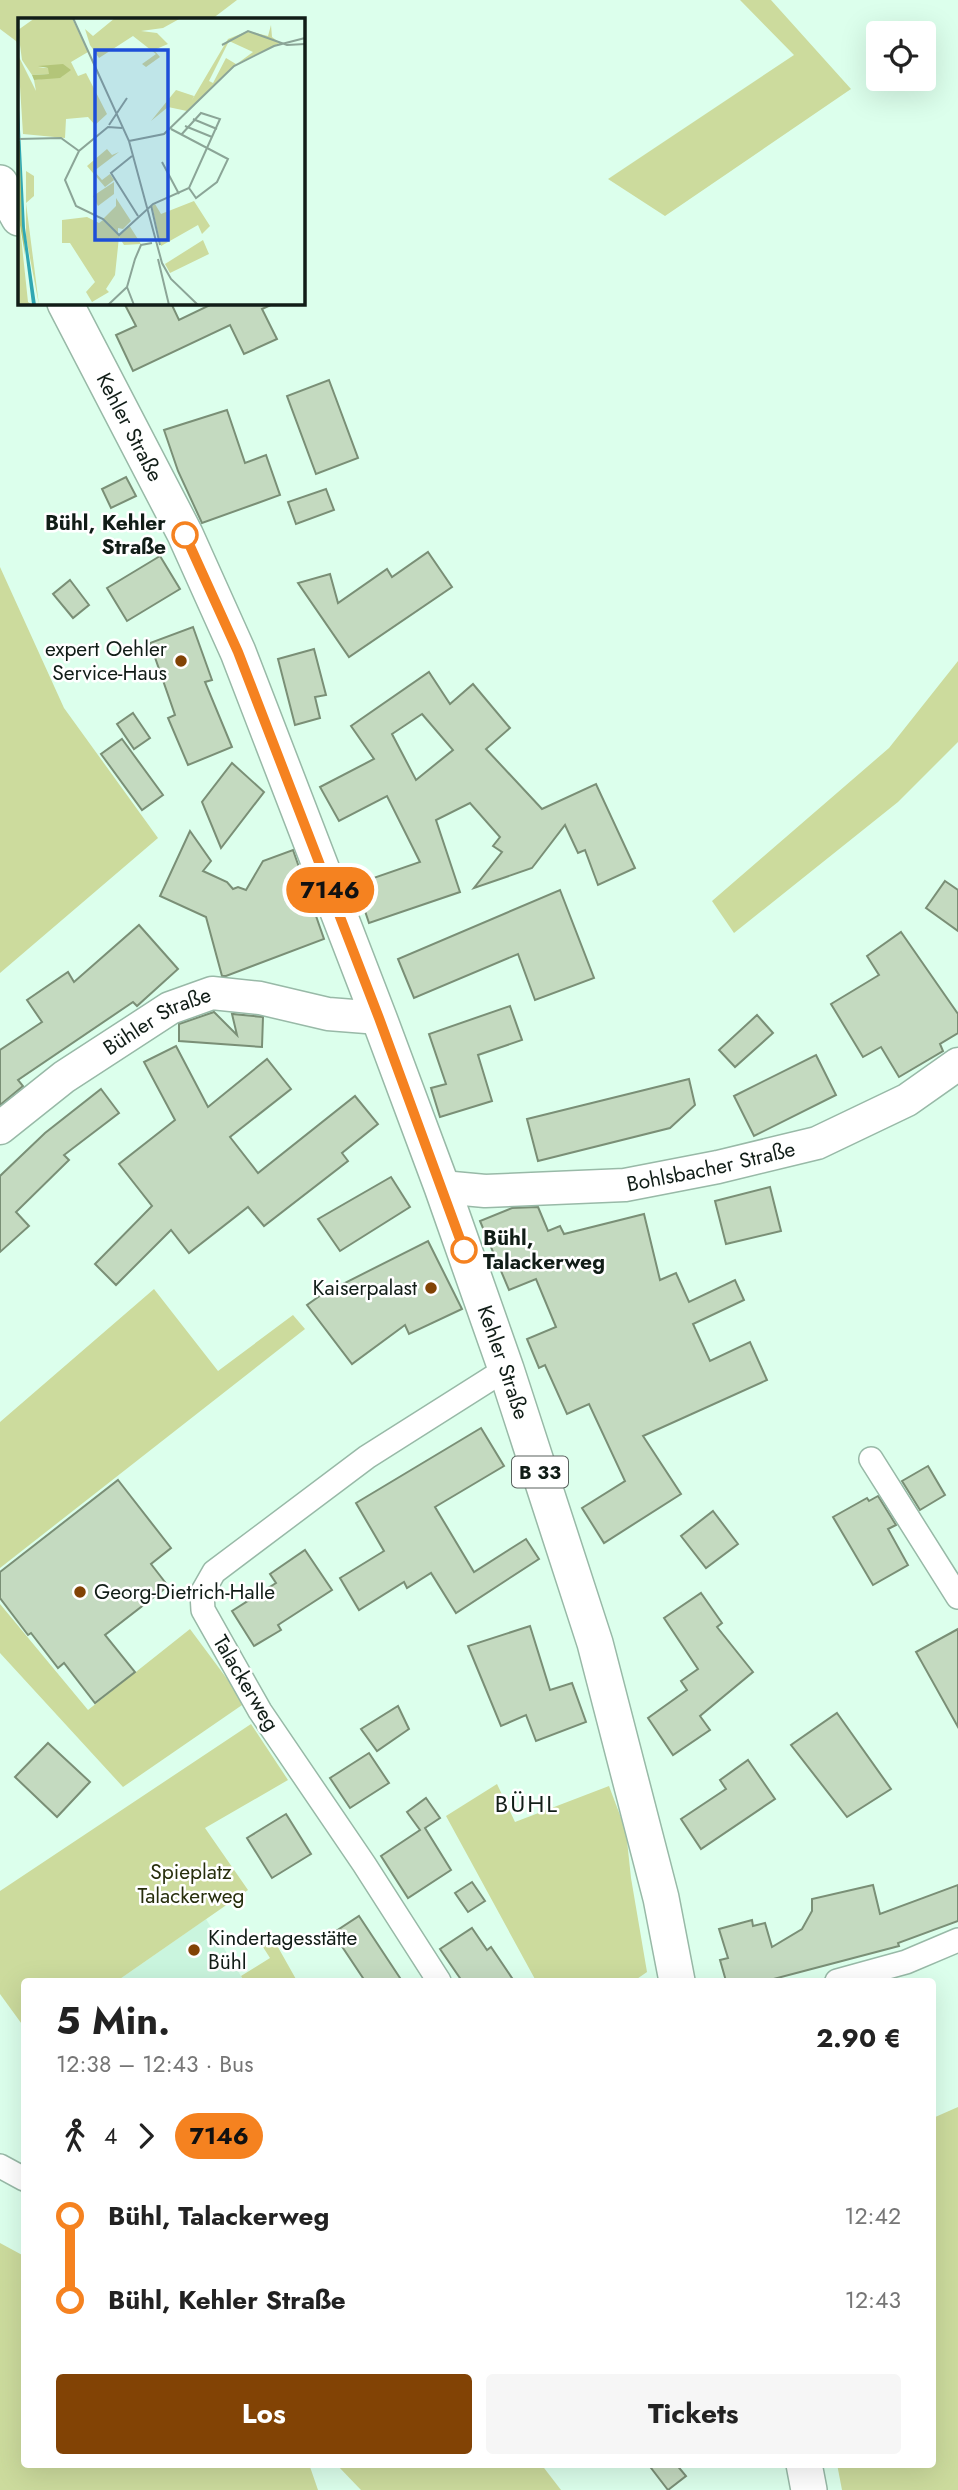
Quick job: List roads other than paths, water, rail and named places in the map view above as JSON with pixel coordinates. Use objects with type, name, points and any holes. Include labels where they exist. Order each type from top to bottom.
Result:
[{"type":"main road","points":[[0,183],[18,216]]},
{"type":"main road","name":"Kehler Straße","points":[[66,304],[185,534],[238,652],[442,1187],[506,1369],[595,1643],[661,1898],[676,1978]]},
{"type":"main road","points":[[805,2468],[809,2490]]},
{"type":"street","name":"Bühler Straße","points":[[0,1128],[64,1077],[170,1008],[212,993],[260,998],[328,1014],[379,1018]]},
{"type":"street","name":"Bohlsbacher Straße","points":[[442,1187],[485,1191],[625,1185],[718,1167],[817,1143],[907,1100],[958,1064]]},
{"type":"street","name":"Talackerweg","points":[[437,1978],[260,1710],[202,1610],[202,1593],[214,1572],[356,1465],[506,1369]]},
{"type":"street","points":[[871,1460],[958,1597]]},
{"type":"street","points":[[848,1978],[906,1962],[958,1940]]},
{"type":"street","points":[[0,2166],[21,2177]]},
{"type":"place","name":"Bühl, Kehler Straße","points":[[185,535]]},
{"type":"place","name":"expert Oehler Service-Haus","points":[[181,661]]},
{"type":"place","name":"Bühl, Talackerweg","points":[[464,1250]]},
{"type":"place","name":"Kaiserpalast","points":[[431,1288]]},
{"type":"place","name":"Georg-Dietrich-Halle","points":[[80,1592]]},
{"type":"place","name":"Kindertagesstätte Bühl","points":[[194,1950]]},
{"type":"district","name":"BÜHL","points":[[527,1803]]},
{"type":"park label","name":"Spieplatz Talackerweg","points":[[191,1884]]}]
